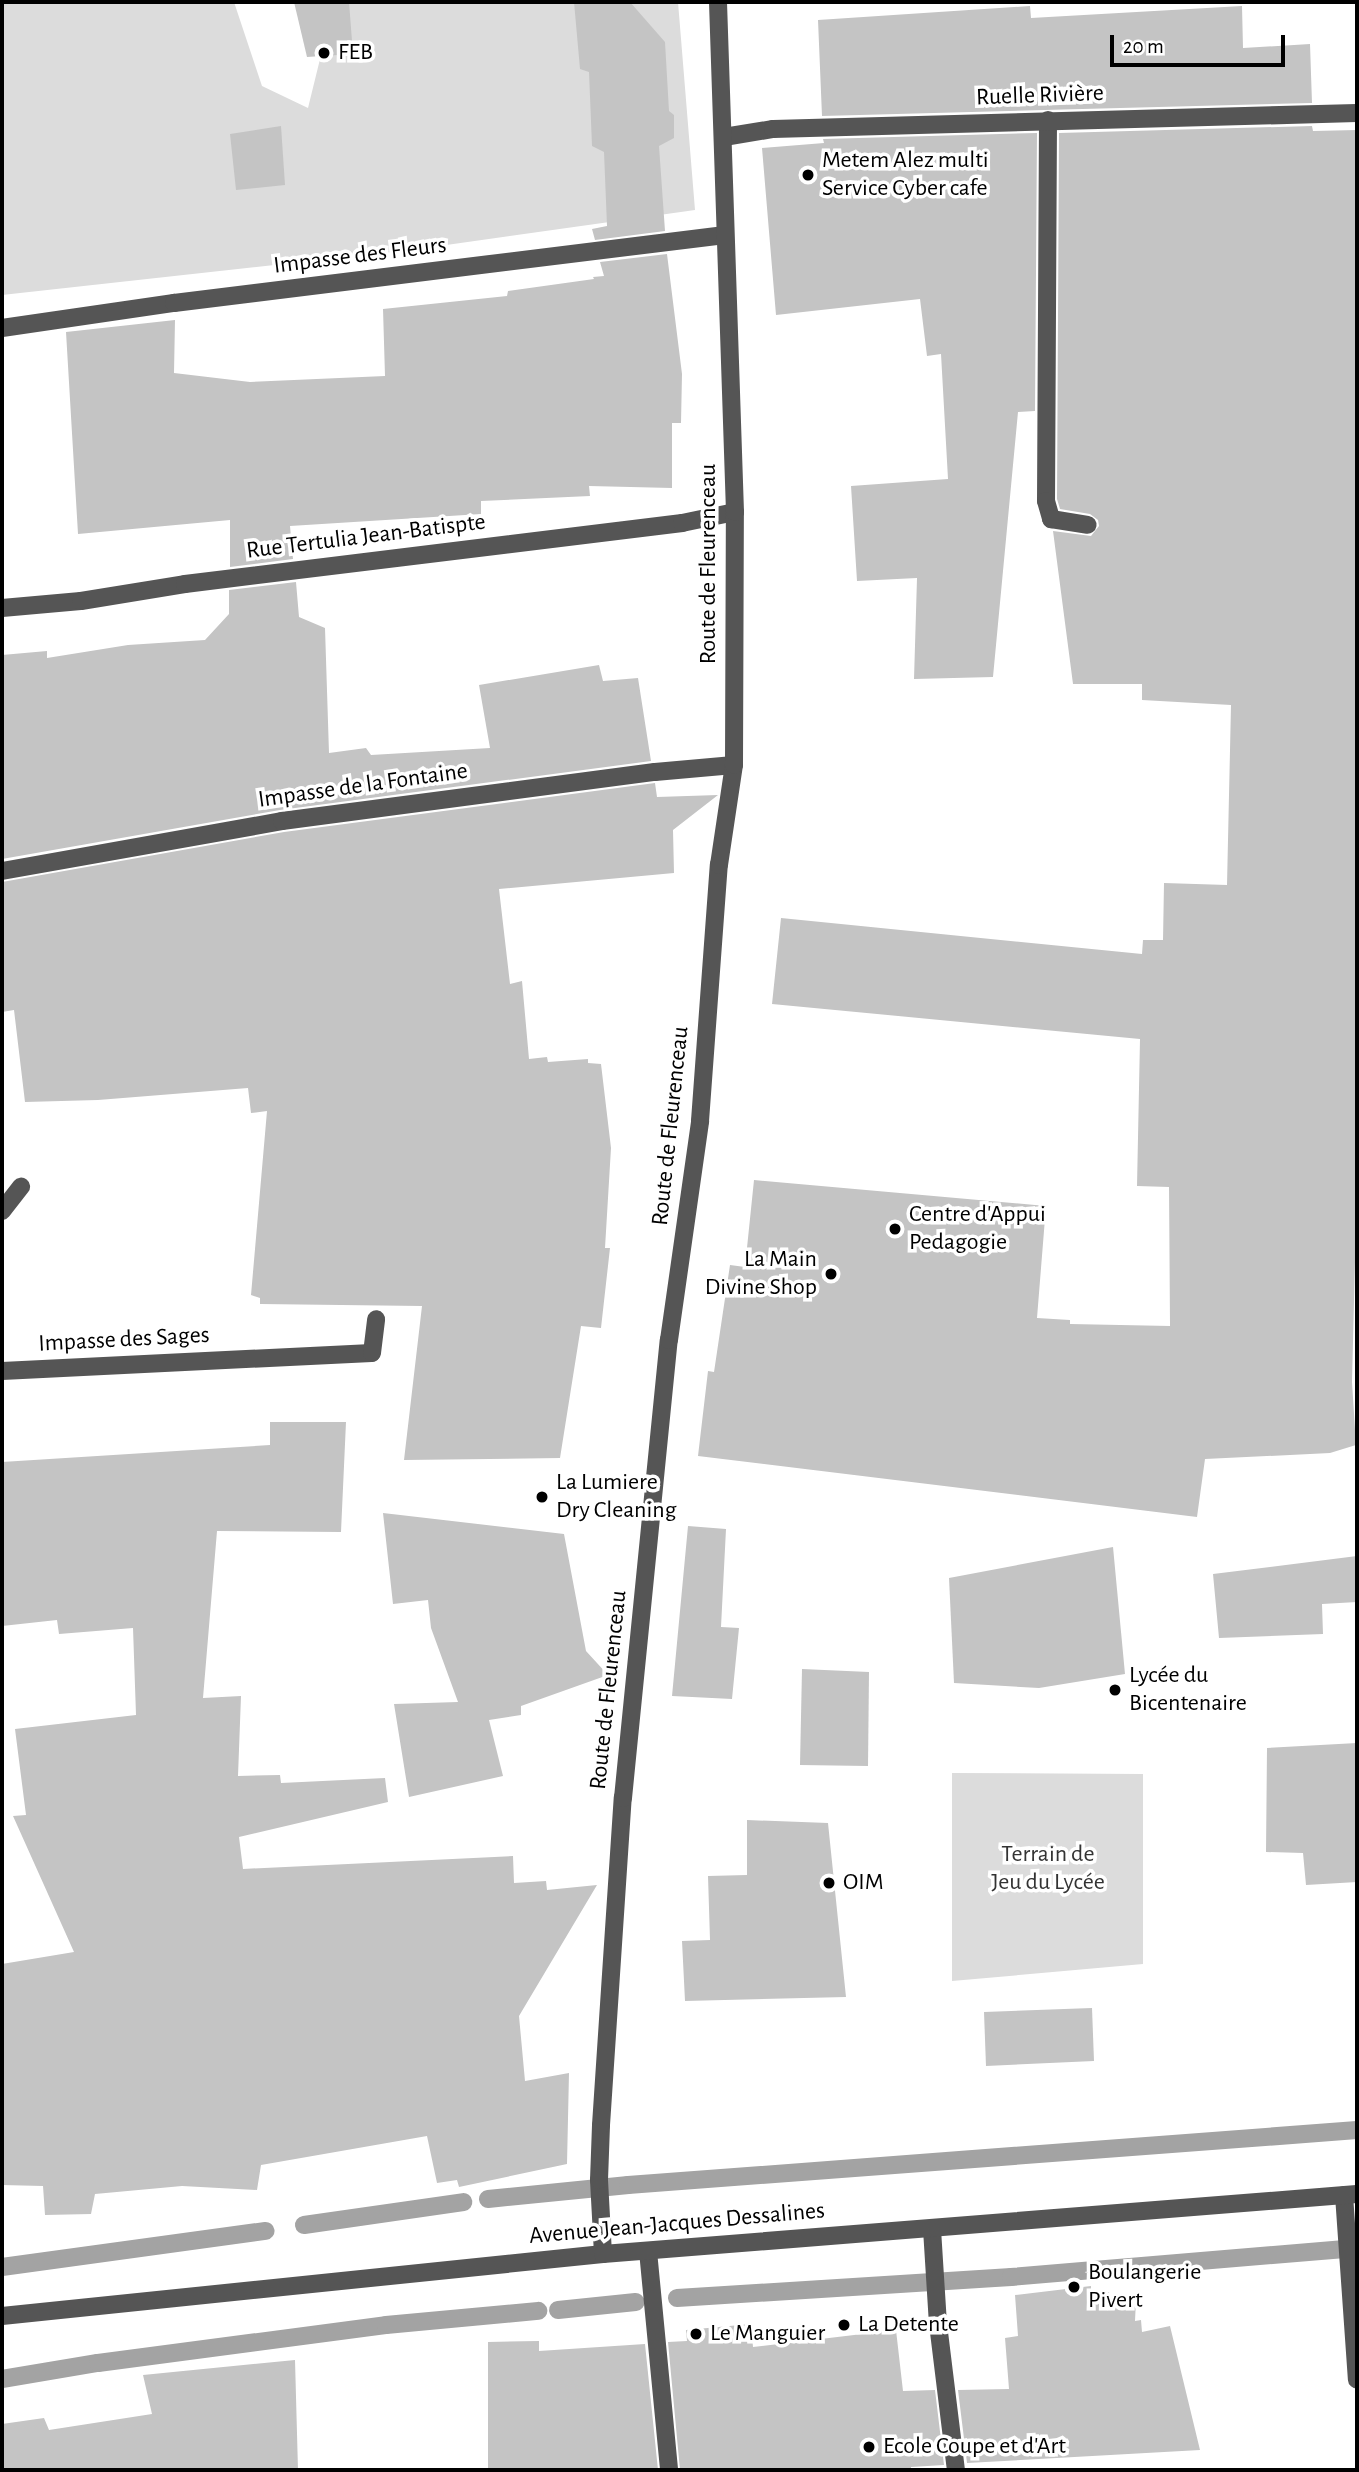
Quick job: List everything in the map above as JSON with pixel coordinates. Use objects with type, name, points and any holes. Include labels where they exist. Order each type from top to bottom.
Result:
[{"type":"street","name":"Route de Fleurenceau","points":[[603,2254],[599,2188],[623,1798],[669,1340],[699,1121],[719,865],[734,765],[735,512],[718,2]]},
{"type":"street","name":"Ruelle Rivière","points":[[724,137],[773,129],[1357,113]]},
{"type":"street","points":[[1048,120],[1046,501],[1051,519],[1088,525]]},
{"type":"street","name":"Impasse des Fleurs","points":[[2,328],[174,303],[725,235]]},
{"type":"street","name":"Rue Tertulia Jean-Batispte","points":[[2,608],[81,601],[185,584],[668,524],[735,512]]},
{"type":"street","name":"Impasse de la Fontaine","points":[[2,871],[282,821],[655,772],[734,765]]},
{"type":"street","points":[[2,1211],[21,1187]]},
{"type":"street","name":"Impasse des Sages","points":[[2,1371],[372,1353],[376,1318]]},
{"type":"street","points":[[1351,2194],[1345,2241],[1357,2380]]},
{"type":"street","name":"Avenue Jean-Jacques Dessalines","points":[[2,2316],[603,2254],[1351,2194]]},
{"type":"street","points":[[932,2228],[936,2299],[956,2470]]},
{"type":"street","points":[[648,2251],[669,2470]]},
{"type":"green space","points":[[2,2],[234,2],[262,86],[308,108],[334,2],[678,2],[695,210],[411,250],[2,295]]},
{"type":"green space","name":"Terrain de Jeu du Lycée","points":[[952,1773],[1143,1774],[1143,1964],[952,1981]]},
{"type":"building","points":[[294,2],[349,2],[353,54],[307,57]]},
{"type":"building","points":[[574,2],[630,2],[665,42],[669,111],[674,115],[674,138],[659,146],[665,231],[595,240],[592,229],[607,226],[604,152],[592,146],[589,72],[580,69]]},
{"type":"building","points":[[1030,6],[1031,18],[1242,6],[1243,48],[1310,44],[1312,103],[822,116],[818,20]]},
{"type":"building","points":[[281,126],[285,185],[236,190],[230,134]]},
{"type":"building","points":[[1312,126],[1313,131],[1357,130],[1357,1182],[1352,1382],[1356,1445],[1330,1453],[1205,1459],[1197,1517],[698,1456],[708,1371],[714,1372],[730,1265],[745,1267],[754,1180],[1046,1206],[1037,1318],[1070,1320],[1070,1324],[1170,1326],[1169,1187],[1137,1186],[1140,1039],[772,1004],[781,918],[1142,954],[1143,940],[1163,940],[1164,883],[1227,885],[1231,705],[1142,700],[1142,684],[1073,684],[1053,531],[1091,536],[1099,526],[1098,520],[1090,514],[1060,509],[1057,499],[1059,133]]},
{"type":"building","points":[[1037,133],[1035,411],[1018,412],[993,677],[914,679],[917,578],[857,581],[851,486],[948,479],[941,354],[927,356],[920,299],[776,315],[762,148],[824,143],[823,139]]},
{"type":"building","points":[[667,254],[682,374],[681,423],[672,423],[672,488],[589,486],[590,496],[481,501],[481,514],[290,526],[293,559],[230,567],[230,520],[78,534],[66,332],[175,320],[174,373],[250,382],[385,376],[383,309],[507,296],[508,291],[604,276],[600,262]]},
{"type":"building","points":[[296,582],[299,617],[325,628],[329,753],[366,748],[371,755],[490,748],[479,685],[599,665],[603,681],[638,678],[651,761],[280,810],[2,859],[2,655],[47,651],[47,658],[128,645],[205,640],[229,614],[229,590]]},
{"type":"building","points":[[655,783],[657,797],[718,795],[673,830],[674,873],[499,889],[510,984],[522,981],[529,1059],[547,1057],[548,1062],[588,1059],[588,1063],[601,1064],[611,1148],[605,1248],[610,1248],[601,1328],[581,1326],[560,1458],[404,1460],[422,1306],[260,1304],[260,1298],[251,1295],[267,1111],[251,1113],[248,1088],[98,1100],[25,1102],[14,1010],[2,1012],[2,882],[284,832]]},
{"type":"building","points":[[270,1422],[346,1422],[341,1532],[217,1531],[203,1698],[241,1696],[238,1776],[280,1775],[281,1783],[385,1778],[388,1802],[239,1837],[243,1869],[513,1856],[514,1883],[546,1881],[547,1890],[597,1885],[519,2016],[525,2081],[569,2073],[567,2164],[459,2187],[457,2180],[437,2183],[427,2136],[261,2165],[257,2190],[182,2186],[95,2194],[91,2214],[45,2215],[43,2186],[2,2185],[2,1964],[74,1952],[13,1816],[26,1815],[15,1729],[136,1715],[133,1628],[59,1634],[57,1620],[2,1626],[2,1462],[270,1445]]},
{"type":"building","points":[[383,1513],[564,1534],[586,1651],[608,1675],[521,1706],[521,1715],[489,1720],[503,1776],[409,1797],[394,1704],[458,1702],[431,1628],[428,1600],[393,1604]]},
{"type":"building","points":[[688,1526],[726,1529],[721,1627],[739,1628],[732,1699],[672,1696]]},
{"type":"building","points":[[1113,1547],[1125,1674],[1039,1688],[954,1683],[949,1578]]},
{"type":"building","points":[[1357,1556],[1357,1602],[1322,1604],[1323,1634],[1219,1638],[1213,1574]]},
{"type":"building","points":[[802,1669],[869,1672],[868,1766],[800,1765]]},
{"type":"building","points":[[1357,1743],[1357,1882],[1306,1885],[1303,1853],[1266,1852],[1267,1748]]},
{"type":"building","points":[[747,1820],[828,1823],[846,1997],[685,2001],[682,1941],[710,1940],[708,1876],[747,1875]]},
{"type":"building","points":[[1092,2008],[1094,2061],[986,2066],[984,2012]]},
{"type":"building","points":[[1091,2286],[1091,2293],[1109,2292],[1112,2304],[1136,2300],[1135,2321],[1141,2320],[1142,2332],[1170,2326],[1200,2450],[967,2463],[958,2390],[1009,2389],[1005,2338],[1018,2336],[1015,2295]]},
{"type":"building","points":[[751,2324],[753,2347],[896,2330],[903,2391],[935,2390],[944,2465],[911,2467],[911,2470],[680,2470],[668,2342],[687,2341],[686,2330]]},
{"type":"building","points":[[539,2341],[539,2351],[645,2344],[658,2470],[488,2470],[488,2342]]},
{"type":"building","points":[[295,2360],[298,2470],[2,2470],[2,2424],[44,2418],[49,2430],[152,2414],[143,2375]]},
{"type":"waterway","points":[[488,2199],[628,2185],[1357,2130]]},
{"type":"waterway","points":[[304,2225],[463,2202]]},
{"type":"waterway","points":[[2,2267],[266,2231]]},
{"type":"waterway","points":[[677,2298],[1011,2277],[1357,2248]]},
{"type":"waterway","points":[[558,2310],[636,2302]]},
{"type":"waterway","points":[[2,2379],[98,2363],[386,2325],[538,2311]]},
{"type":"place","name":"FEB","points":[[324,53]]},
{"type":"place","name":"Metem Alez multi Service Cyber cafe","points":[[808,175]]},
{"type":"place","name":"Centre d'Appui Pedagogie","points":[[895,1229]]},
{"type":"place","name":"La Main Divine Shop","points":[[831,1274]]},
{"type":"place","name":"La Lumiere Dry Cleaning","points":[[542,1497]]},
{"type":"place","name":"Lycée du Bicentenaire","points":[[1115,1690]]},
{"type":"place","name":"OIM","points":[[829,1883]]},
{"type":"place","name":"Boulangerie Pivert","points":[[1074,2287]]},
{"type":"place","name":"La Detente","points":[[844,2325]]},
{"type":"place","name":"Le Manguier","points":[[696,2334]]},
{"type":"place","name":"Ecole Coupe et d'Art","points":[[869,2447]]}]
